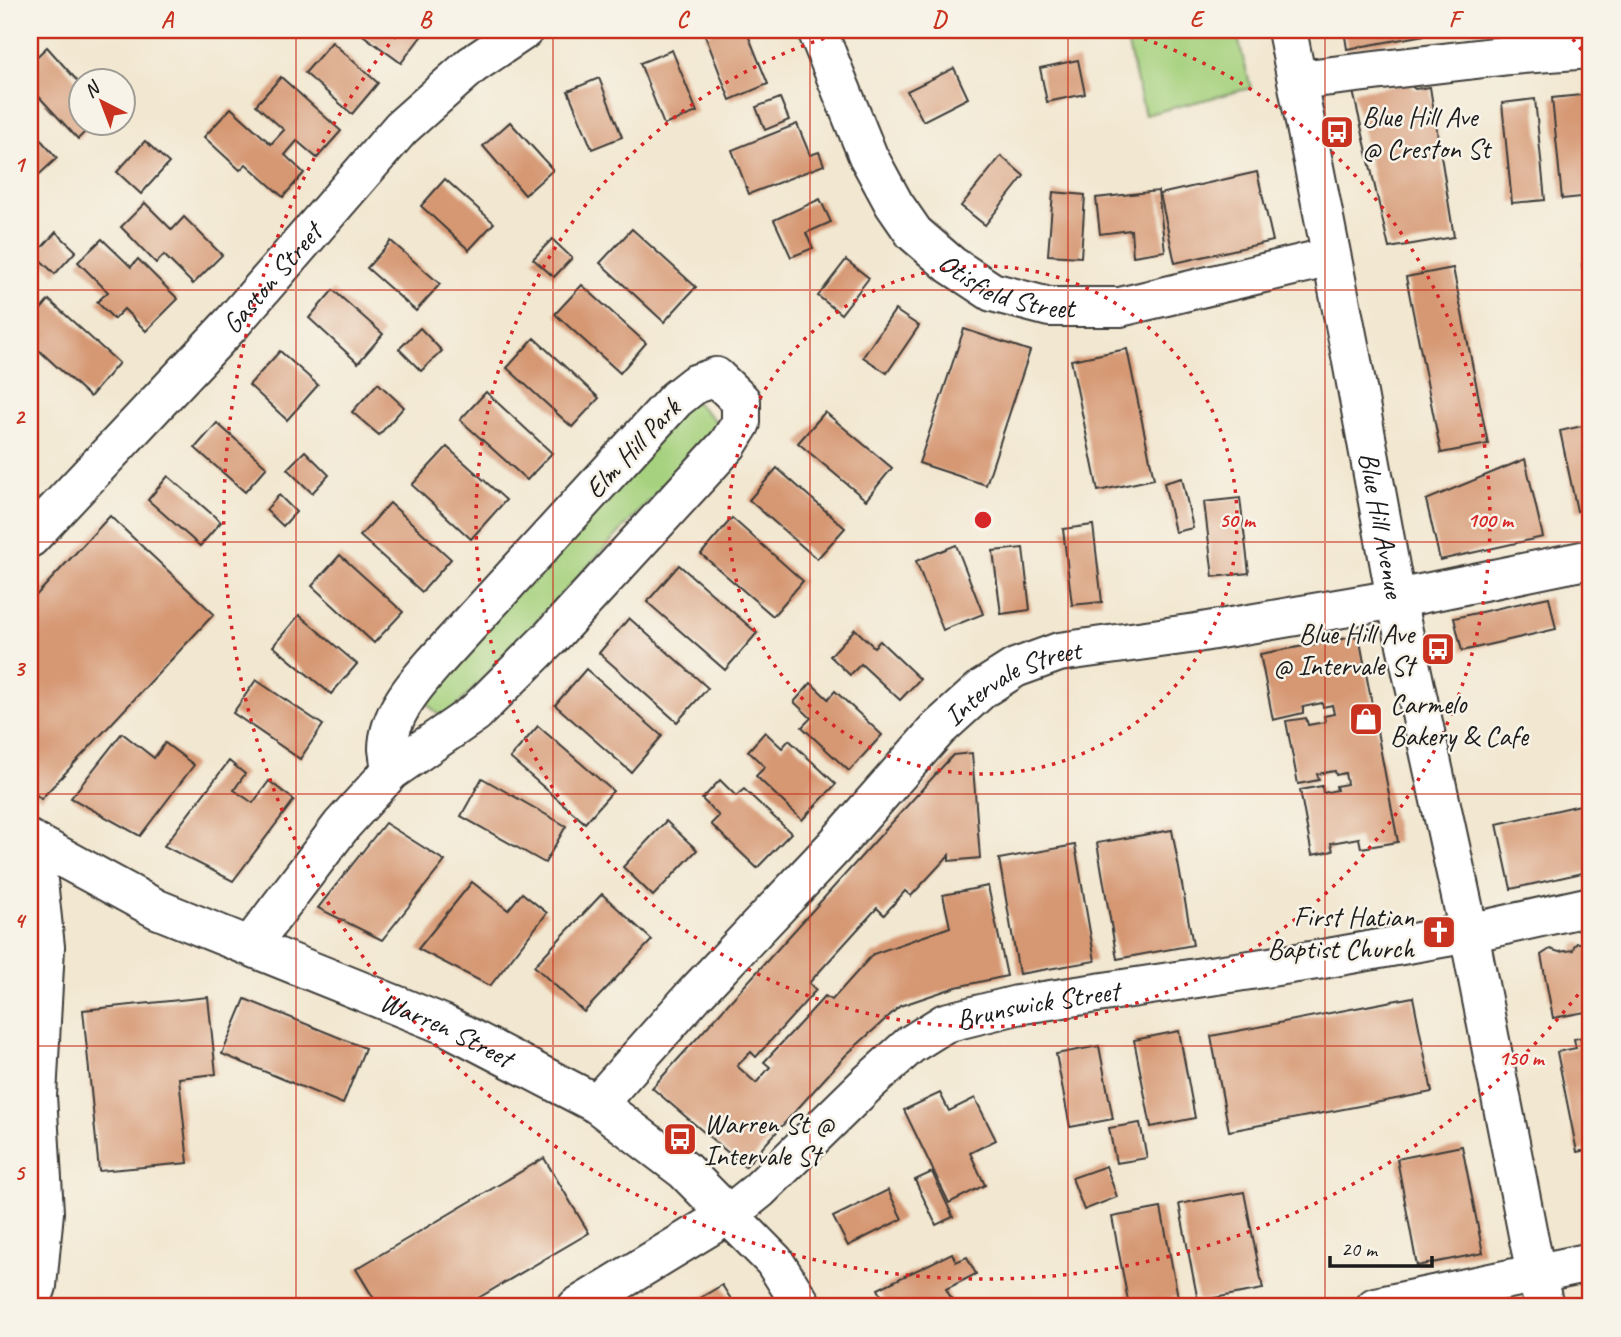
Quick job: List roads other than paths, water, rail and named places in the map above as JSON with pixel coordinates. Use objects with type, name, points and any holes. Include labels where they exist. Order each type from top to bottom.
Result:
[{"type":"street","name":"Gaston Street","points":[[30,538],[233,321],[401,128],[472,65],[524,30]]},
{"type":"street","name":"Otisfield Street","points":[[817,30],[868,156],[894,204],[914,233],[951,265],[992,292],[1049,307],[1120,307],[1331,257]]},
{"type":"street","name":"Blue Hill Avenue","points":[[1287,30],[1396,599],[1469,933],[1540,1290]]},
{"type":"street","points":[[1298,80],[1510,55],[1591,49]]},
{"type":"street","name":"Elm Hill Park","points":[[250,946],[342,825],[391,771],[475,713],[551,637],[728,444],[741,424],[741,401],[728,387],[716,377],[695,384],[676,399],[434,663],[413,688],[395,721],[388,746],[391,771]]},
{"type":"street","name":"Intervale Street","points":[[597,1104],[694,995],[833,848],[937,729],[982,689],[1015,668],[1059,652],[1196,633],[1396,599],[1591,559]]},
{"type":"street","points":[[30,1306],[37,1286],[44,1212],[37,1096],[45,947],[31,842]]},
{"type":"street","name":"Warren Street","points":[[31,842],[157,909],[443,1024],[597,1104],[684,1170],[774,1261],[803,1307]]},
{"type":"street","name":"Brunswick Street","points":[[577,1307],[728,1215],[759,1190],[910,1045],[944,1023],[1017,1004],[1317,960],[1469,933],[1591,906]]},
{"type":"street","points":[[1375,1307],[1540,1290],[1591,1262]]},
{"type":"place","name":"Blue Hill Ave @ Creston St","points":[[1337,132]]},
{"type":"place","name":"Blue Hill Ave @ Intervale St","points":[[1438,649]]},
{"type":"place","name":"Carmelo Bakery & Cafe","points":[[1366,719]]},
{"type":"place","name":"First Hatian Baptist Church","points":[[1439,932]]},
{"type":"place","name":"Warren St @ Intervale St","points":[[680,1139]]}]
